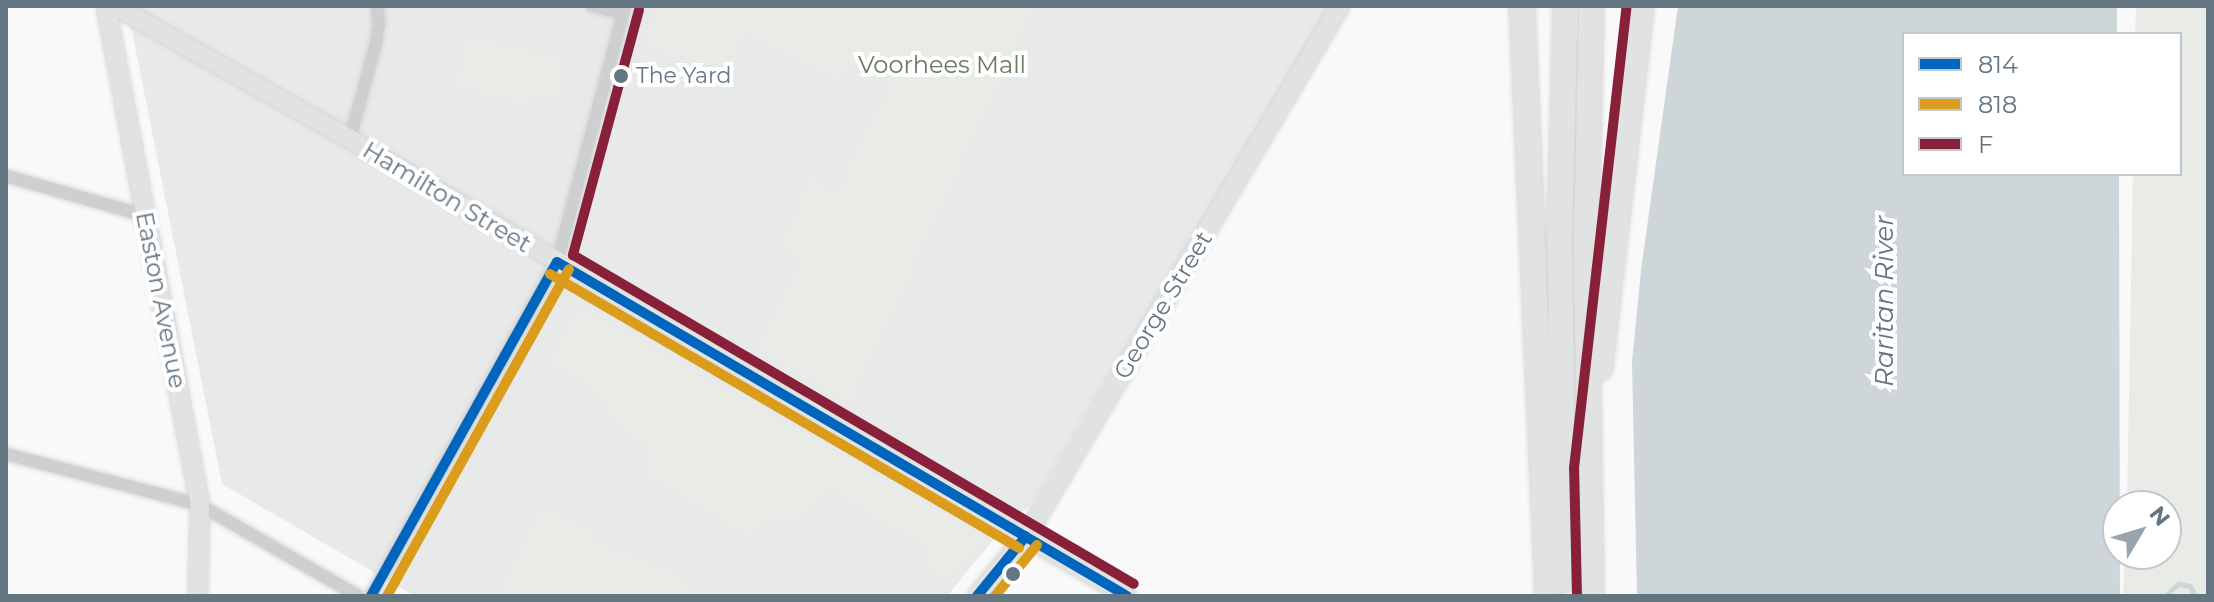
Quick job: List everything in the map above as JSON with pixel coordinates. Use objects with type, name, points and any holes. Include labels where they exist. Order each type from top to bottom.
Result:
[{"type":"highway","points":[[1522,6],[1548,596]]},
{"type":"highway","points":[[1563,596],[1560,229],[1566,6]]},
{"type":"highway","points":[[1591,6],[1586,244],[1591,596]]},
{"type":"highway","points":[[1588,470],[1641,6]]},
{"type":"street","name":"Easton Avenue","points":[[106,6],[200,505],[198,596]]},
{"type":"street","name":"Hamilton Street","points":[[115,6],[350,139],[1127,596]]},
{"type":"street","points":[[350,139],[377,34],[377,6]]},
{"type":"street","points":[[371,596],[557,262],[624,10],[592,6]]},
{"type":"street","name":"George Street","points":[[977,596],[1026,536],[1340,6]]},
{"type":"street","points":[[6,176],[146,216]]},
{"type":"street","points":[[6,454],[200,505],[358,596]]},
{"type":"shaded area","points":[[127,6],[1331,6],[1031,505],[1008,522],[947,596],[415,596],[222,484]]},
{"type":"green space","name":"Voorhees Mall","points":[[657,6],[1033,6],[850,402],[759,349],[801,257],[784,245],[809,177],[838,194],[876,109],[883,108],[890,94],[880,65],[874,62],[870,71],[853,62],[846,66],[839,78],[743,31],[734,70],[646,47]]},
{"type":"green space","points":[[2136,6],[2208,6],[2208,596],[2123,596],[2124,570],[2182,570],[2182,490],[2127,490],[2133,176],[2182,176],[2182,32],[2135,32]]},
{"type":"green space","points":[[469,38],[565,59],[556,98],[515,102],[456,84]]},
{"type":"green space","points":[[580,308],[984,536],[946,582],[928,565],[933,550],[827,487],[798,521],[772,516],[751,537],[649,476],[649,448],[610,414],[597,389],[550,363]]},
{"type":"green space","points":[[544,506],[591,531],[588,540],[674,573],[697,596],[498,596]]},
{"type":"water","name":"Raritan River","points":[[1678,6],[2117,6],[2117,32],[1902,32],[1902,176],[2119,176],[2120,490],[2102,490],[2102,570],[2120,570],[2120,596],[1637,596],[1632,362],[1641,270]]},
{"type":"waterway","points":[[2165,596],[2178,584],[2190,586],[2195,596]]},
{"type":"transit line","name":"F","points":[[1577,596],[1574,468],[1627,6]]},
{"type":"transit line","name":"F","points":[[639,10],[573,255],[1134,584]]},
{"type":"transit line","name":"814","points":[[557,262],[1127,596]]},
{"type":"transit line","name":"814","points":[[371,596],[557,262]]},
{"type":"transit line","name":"818","points":[[387,596],[569,269]]},
{"type":"transit line","name":"818","points":[[550,274],[1019,548]]},
{"type":"transit line","name":"814","points":[[977,596],[1026,536]]},
{"type":"transit line","name":"818","points":[[995,596],[1037,545]]},
{"type":"place","name":"The Yard","points":[[621,76]]}]
